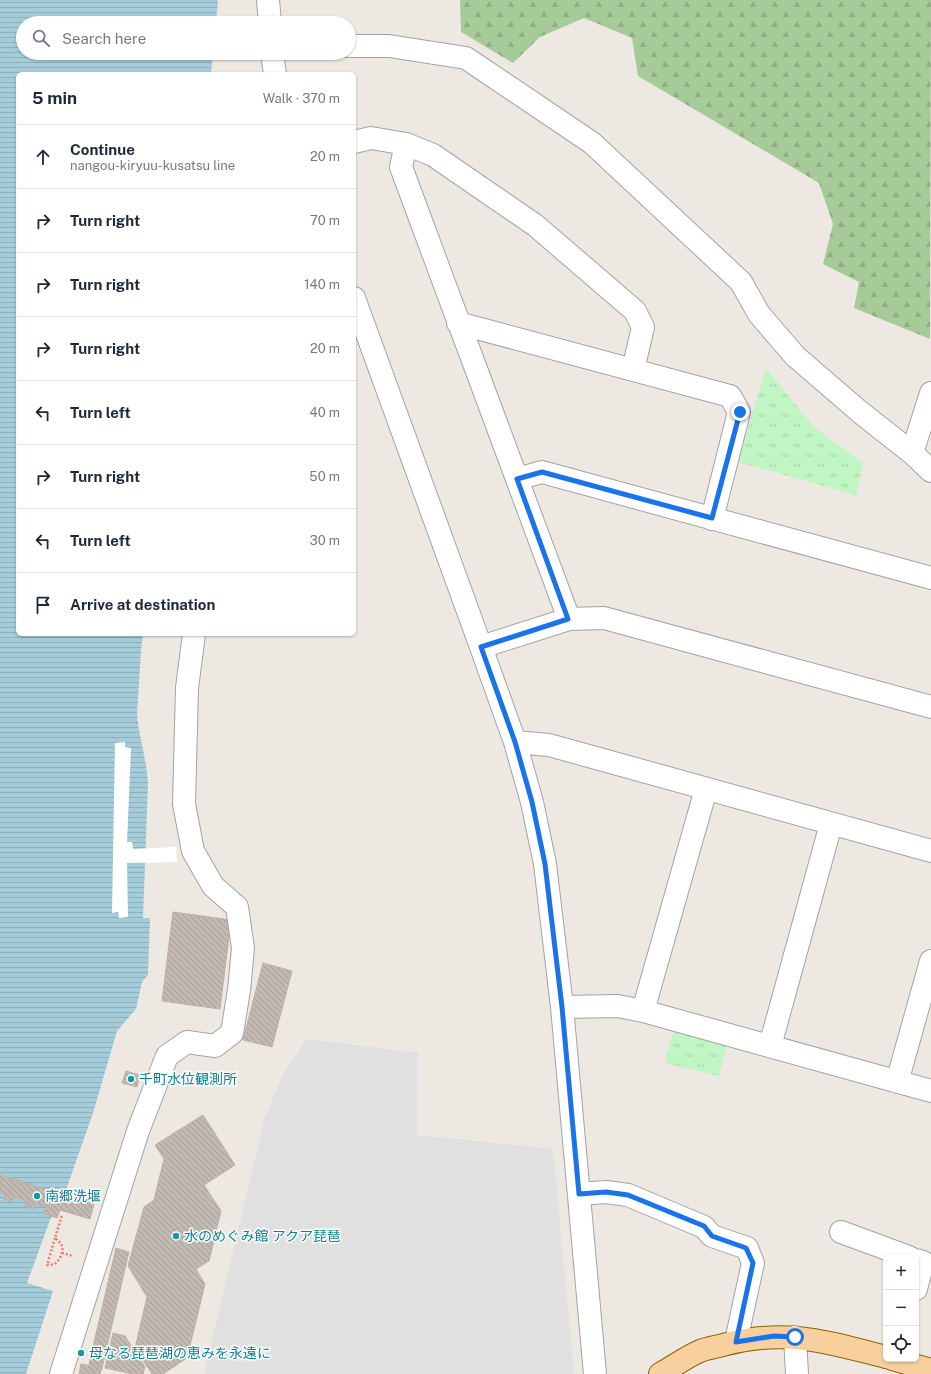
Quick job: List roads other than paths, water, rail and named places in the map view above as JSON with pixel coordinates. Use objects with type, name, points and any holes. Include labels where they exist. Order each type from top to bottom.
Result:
[{"type":"main road","points":[[660,1374],[700,1351],[736,1342],[774,1336],[795,1337],[829,1342],[883,1356]]},
{"type":"main road","points":[[903,1362],[931,1370]]},
{"type":"street","points":[[268,0],[269,16]]},
{"type":"street","points":[[356,46],[389,46],[466,58],[592,143],[741,282],[758,314],[795,356],[860,412],[912,453],[931,471]]},
{"type":"street","points":[[273,60],[275,72]]},
{"type":"street","points":[[356,142],[371,138],[406,144],[433,155],[535,225],[635,310],[643,327],[633,370]]},
{"type":"street","points":[[406,144],[400,167],[568,619]]},
{"type":"street","points":[[356,303],[515,742],[532,802],[545,864],[562,1007],[595,1374]]},
{"type":"street","points":[[458,323],[730,396],[740,412],[712,518]]},
{"type":"street","points":[[912,453],[931,393]]},
{"type":"street","points":[[517,479],[542,472],[931,578]]},
{"type":"street","points":[[481,647],[568,619],[604,618],[931,707]]},
{"type":"street","points":[[61,1374],[138,1131],[167,1056],[187,1042],[215,1046],[232,1033],[239,990],[243,948],[237,906],[213,886],[193,851],[184,804],[187,688],[194,636]]},
{"type":"street","points":[[515,742],[549,745],[931,851]]},
{"type":"street","points":[[643,1011],[706,789]]},
{"type":"street","points":[[770,1046],[832,824]]},
{"type":"street","points":[[897,1082],[931,961]]},
{"type":"street","points":[[562,1007],[618,1006],[643,1011],[931,1091]]},
{"type":"street","points":[[579,1194],[606,1192],[628,1195],[704,1226],[712,1236],[746,1248],[753,1263],[736,1342]]},
{"type":"street","points":[[842,1232],[901,1254]]},
{"type":"street","points":[[919,1261],[923,1262],[919,1277]]},
{"type":"street","points":[[795,1337],[797,1374]]},
{"type":"water","points":[[0,0],[218,0],[217,16],[16,16],[16,60],[212,60],[211,72],[16,72],[16,636],[143,636],[137,715],[148,784],[143,918],[150,918],[148,975],[142,982],[136,1009],[117,1031],[93,1113],[66,1190],[50,1220],[27,1283],[53,1291],[26,1374],[0,1374]]},
{"type":"place","name":"千町水位観測所","points":[[131,1079]]},
{"type":"place","name":"南郷洗堰","points":[[37,1196]]},
{"type":"place","name":"水のめぐみ館 アクア琵琶","points":[[176,1236]]},
{"type":"place","name":"母なる琵琶湖の恵みを永遠に","points":[[81,1353]]}]
